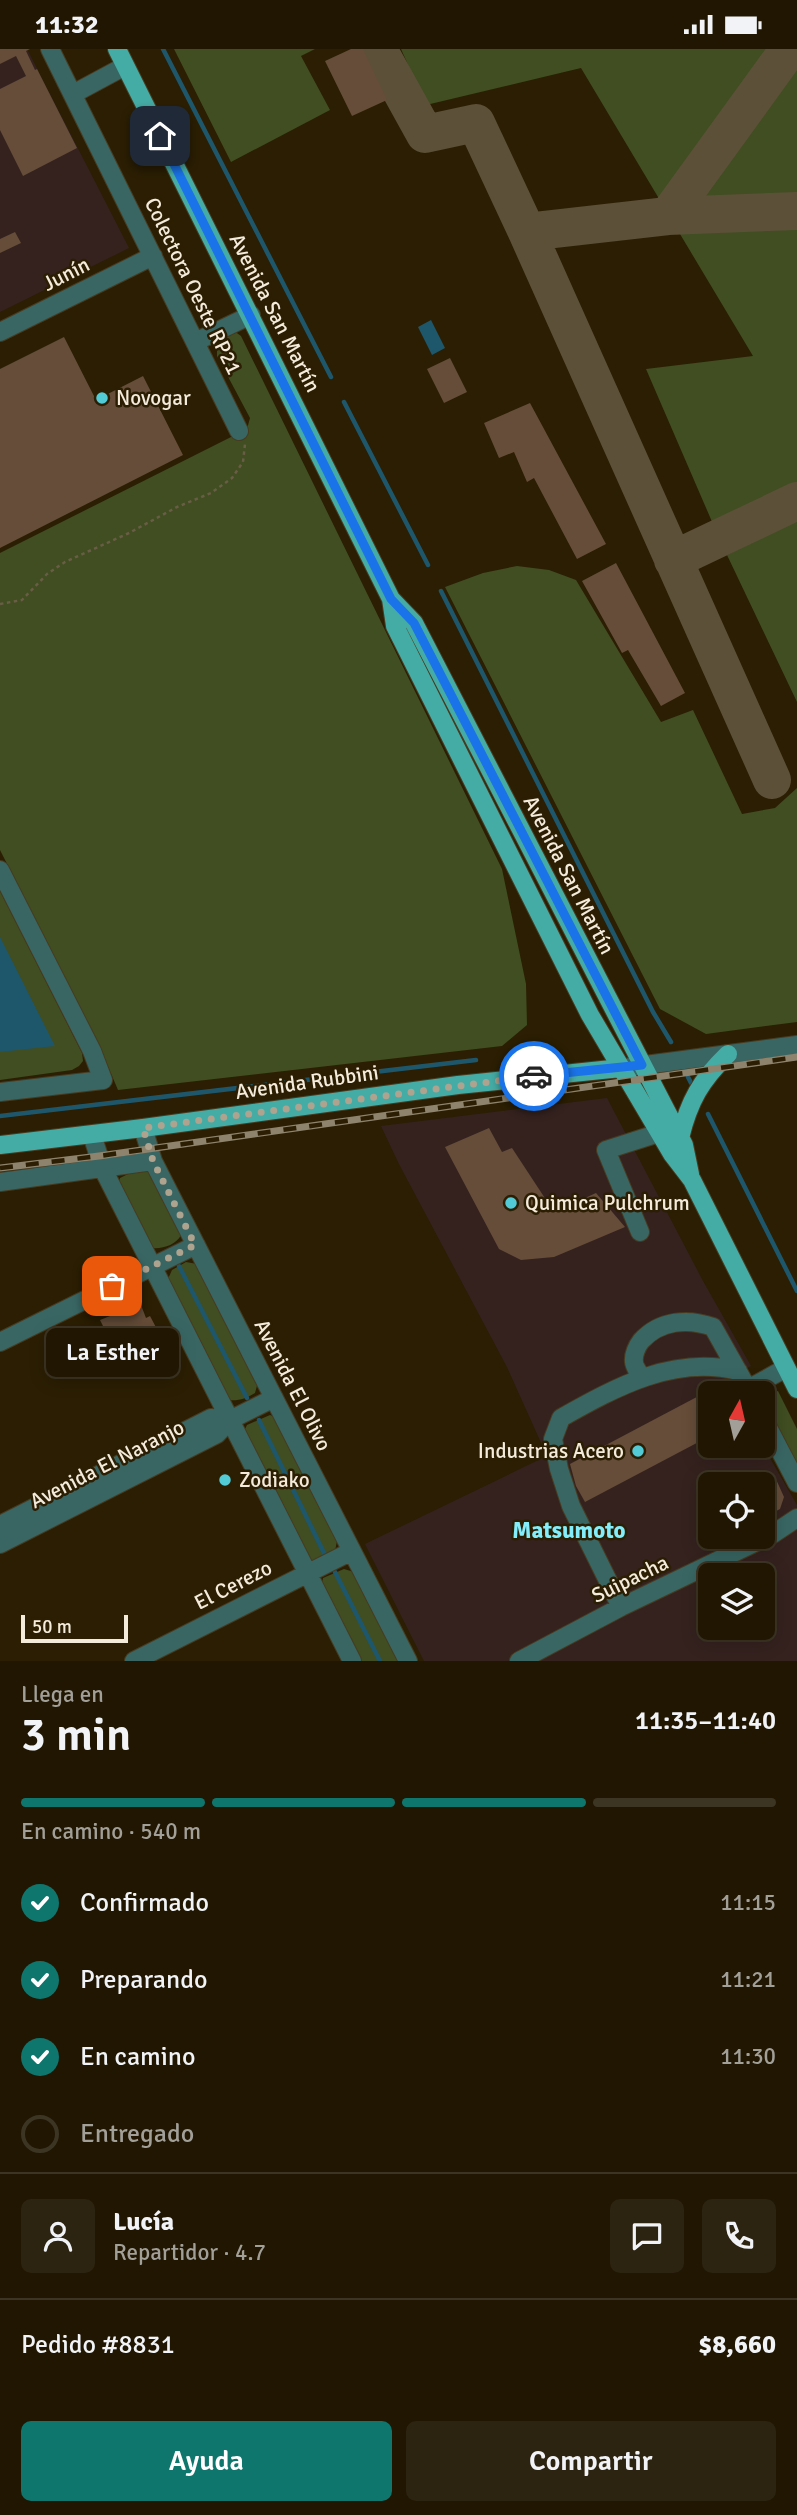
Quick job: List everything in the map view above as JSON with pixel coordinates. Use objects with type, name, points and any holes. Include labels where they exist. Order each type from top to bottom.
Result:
[{"type":"main road","name":"Avenida San Martín","points":[[117,49],[391,599],[396,626],[590,1015],[659,1133],[691,1180],[797,1389]]},
{"type":"main road","name":"Avenida San Martín","points":[[391,599],[414,623],[684,1145],[691,1180]]},
{"type":"main road","points":[[680,1138],[694,1095],[727,1053]]},
{"type":"main road","name":"Avenida Rubbini","points":[[0,1145],[458,1085],[621,1068]]},
{"type":"street","name":"Colectora Oeste RP21","points":[[50,49],[239,431]]},
{"type":"street","points":[[73,94],[125,66]]},
{"type":"street","name":"Junín","points":[[0,333],[153,256]]},
{"type":"street","points":[[195,342],[250,315]]},
{"type":"street","points":[[0,870],[92,1051],[103,1080],[0,1093]]},
{"type":"street","points":[[621,1068],[797,1045]]},
{"type":"street","name":"Avenida El Olivo","points":[[143,1128],[153,1161],[408,1661]]},
{"type":"street","points":[[640,1232],[606,1150],[659,1133]]},
{"type":"street","points":[[92,1135],[103,1169],[352,1661]]},
{"type":"street","points":[[0,1182],[153,1161]]},
{"type":"street","points":[[0,1342],[195,1245]]},
{"type":"street","points":[[641,1377],[634,1361],[636,1346],[650,1331],[673,1322],[697,1321],[713,1327],[744,1381]]},
{"type":"street","points":[[621,1608],[571,1506],[559,1469],[553,1439],[561,1418],[641,1377],[714,1365],[738,1371]]},
{"type":"street","points":[[766,1381],[786,1369]]},
{"type":"street","name":"Avenida El Naranjo","points":[[0,1543],[217,1434],[230,1420],[274,1398]]},
{"type":"street","name":"Avenida El Naranjo","points":[[0,1525],[211,1418],[230,1420]]},
{"type":"street","points":[[775,1441],[797,1483]]},
{"type":"street","name":"Suipacha","points":[[519,1661],[773,1534],[797,1518]]},
{"type":"street","name":"El Cerezo","points":[[134,1661],[352,1551]]},
{"type":"path","points":[[0,604],[22,600],[47,574],[65,562],[211,493],[232,478],[246,451],[245,441],[239,431]]},
{"type":"shaded area","points":[[0,49],[27,49],[129,248],[0,312]]},
{"type":"shaded area","points":[[607,1098],[751,1366],[726,1378],[728,1381],[698,1381],[698,1458],[770,1458],[797,1505],[797,1661],[424,1661],[365,1544],[547,1456],[507,1367],[381,1126]]},
{"type":"green space","points":[[174,49],[315,49],[301,56],[330,110],[231,162]]},
{"type":"green space","points":[[401,49],[770,49],[661,202],[581,68],[426,105]]},
{"type":"green space","points":[[797,62],[797,193],[699,197]]},
{"type":"green space","points":[[797,225],[797,483],[713,524],[646,369],[753,356],[677,229]]},
{"type":"green space","points":[[234,331],[241,336],[502,869],[526,984],[527,1025],[502,1046],[118,1090],[101,1050],[0,850],[0,553],[247,429],[250,418],[217,356],[217,343],[221,335]]},
{"type":"green space","points":[[797,520],[797,702],[727,555]]},
{"type":"green space","points":[[517,566],[549,570],[576,580],[661,722],[693,710],[742,814],[775,808],[797,788],[797,1022],[706,1034],[660,1009],[445,587],[483,573]]},
{"type":"green space","points":[[0,891],[82,1053],[83,1061],[72,1070],[0,1080]]},
{"type":"green space","points":[[134,1171],[150,1172],[181,1235],[173,1244],[152,1248],[118,1185],[120,1178]]},
{"type":"green space","points":[[186,1262],[197,1264],[258,1382],[255,1393],[248,1397],[228,1400],[168,1279],[172,1270]]},
{"type":"green space","points":[[778,1391],[797,1429],[797,1472],[775,1435],[775,1392]]},
{"type":"green space","points":[[270,1415],[277,1418],[337,1541],[335,1551],[314,1562],[306,1560],[244,1431],[247,1425]]},
{"type":"green space","points":[[344,1569],[354,1572],[400,1661],[361,1661],[321,1588],[323,1578]]},
{"type":"water","points":[[431,320],[445,348],[432,355],[418,327]]},
{"type":"water","points":[[0,937],[55,1046],[0,1052]]},
{"type":"building","points":[[0,49],[30,49],[26,51],[35,70],[37,69],[77,148],[23,176],[0,130],[0,89],[26,76],[16,56],[0,64]]},
{"type":"building","points":[[351,49],[363,49],[387,100],[352,116],[325,61]]},
{"type":"building","points":[[15,232],[21,243],[0,253],[0,239]]},
{"type":"building","name":"Novogar","points":[[64,337],[96,400],[143,376],[183,455],[0,548],[0,369]]},
{"type":"building","points":[[450,358],[467,392],[444,403],[427,369]]},
{"type":"building","points":[[530,403],[606,544],[577,559],[534,478],[527,482],[514,452],[499,458],[484,423]]},
{"type":"building","points":[[616,563],[685,693],[661,706],[628,650],[622,653],[582,581]]},
{"type":"building","name":"Quimica Pulchrum","points":[[489,1128],[502,1152],[512,1148],[554,1212],[596,1193],[625,1227],[554,1257],[521,1260],[499,1249],[445,1147]]},
{"type":"building","points":[[136,1302],[138,1306],[141,1305],[146,1318],[150,1316],[159,1333],[133,1342],[126,1328],[108,1336],[100,1320]]},
{"type":"building","name":"Industrias Acero","points":[[698,1396],[698,1442],[585,1502],[576,1486],[570,1464]]},
{"type":"building","points":[[775,1477],[784,1497],[780,1509],[775,1512]]},
{"type":"waterway","points":[[163,49],[331,377]]},
{"type":"waterway","points":[[344,402],[428,565]]},
{"type":"waterway","points":[[441,591],[653,1012],[671,1042]]},
{"type":"waterway","points":[[0,1116],[476,1060]]},
{"type":"waterway","points":[[688,1077],[691,1083]]},
{"type":"waterway","points":[[708,1114],[797,1291]]},
{"type":"waterway","points":[[179,1266],[247,1398]]},
{"type":"waterway","points":[[259,1420],[326,1557]]},
{"type":"waterway","points":[[335,1572],[380,1661]]},
{"type":"taxiway","points":[[378,49],[425,134],[476,123],[772,780]]},
{"type":"taxiway","points":[[668,216],[789,49]]},
{"type":"taxiway","points":[[527,232],[668,216],[797,211]]},
{"type":"taxiway","points":[[673,560],[797,501]]},
{"type":"railway","points":[[0,1168],[797,1057]]},
{"type":"way so far","points":[[112,1286],[195,1245],[153,1161],[143,1128],[534,1076]]},
{"type":"place","name":"Novogar","points":[[102,398]]},
{"type":"place","name":"Quimica Pulchrum","points":[[511,1203]]},
{"type":"place","name":"La Esther","points":[[112,1286]]},
{"type":"place","name":"Industrias Acero","points":[[638,1451]]},
{"type":"place","name":"Zodiako","points":[[225,1480]]},
{"type":"district","name":"Matsumoto","points":[[569,1530]]},
{"type":"route","points":[[160,136],[391,599],[414,623],[642,1065],[534,1076]]}]
